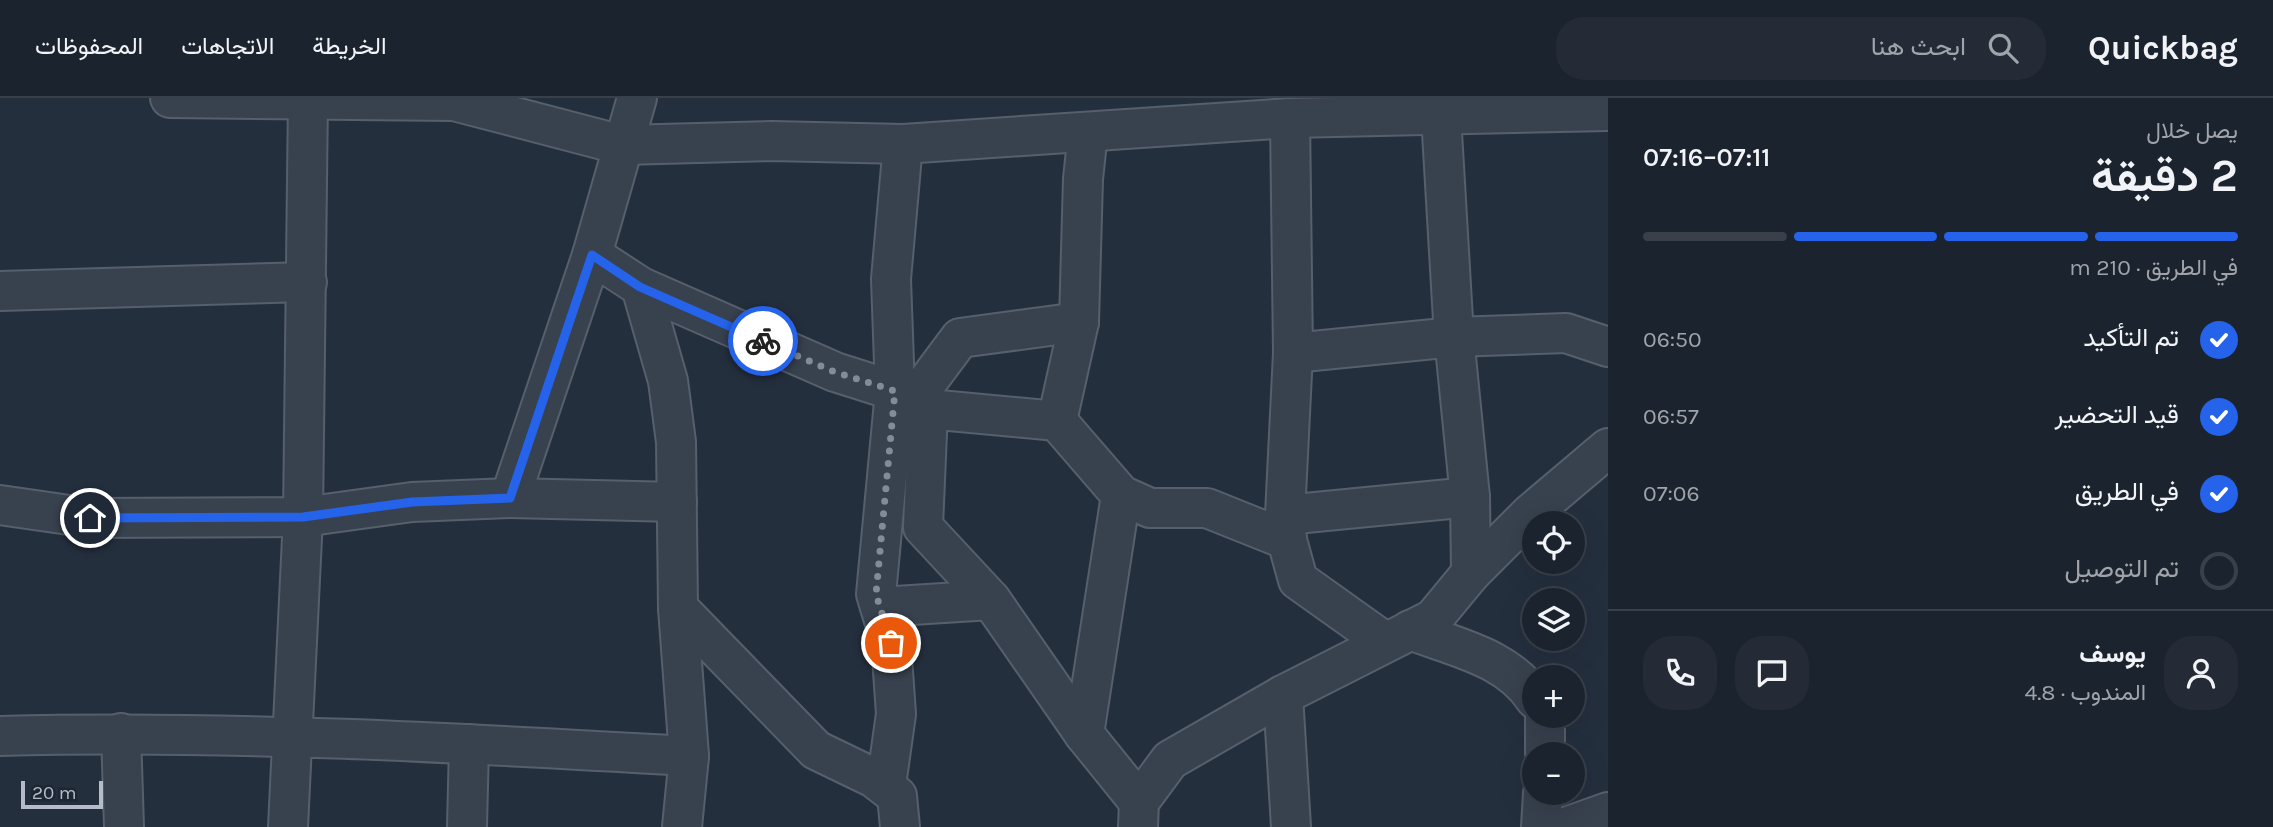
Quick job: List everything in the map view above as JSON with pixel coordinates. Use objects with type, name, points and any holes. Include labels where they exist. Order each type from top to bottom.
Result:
[{"type":"street","points":[[170,98],[454,101],[622,145],[772,141],[903,144],[1440,107],[1608,111]]},
{"type":"street","points":[[510,498],[592,255],[636,98]]},
{"type":"street","points":[[288,827],[303,517],[308,99]]},
{"type":"street","points":[[1440,107],[1454,337],[1470,498],[1471,573]]},
{"type":"street","points":[[1290,118],[1293,353],[1286,527],[1298,580],[1397,636],[1505,667],[1522,682]]},
{"type":"street","points":[[1058,421],[1079,322],[1083,179],[1088,132]]},
{"type":"street","points":[[903,144],[891,279],[915,396],[923,527],[991,600],[1138,814],[1170,760],[1283,695],[1433,619],[1471,573],[1530,514],[1608,448]]},
{"type":"street","points":[[592,255],[640,287],[835,372],[915,396],[1058,421],[1121,495],[1150,508],[1207,508],[1286,527],[1470,498]]},
{"type":"street","points":[[0,291],[307,282]]},
{"type":"street","points":[[640,287],[668,381],[676,442],[678,608],[689,756],[682,827]]},
{"type":"street","points":[[886,785],[896,714],[891,643],[876,594],[882,522],[915,396],[960,338],[1079,322]]},
{"type":"street","points":[[1293,353],[1454,337],[1566,333],[1608,347]]},
{"type":"street","points":[[1083,734],[1121,495]]},
{"type":"street","points":[[0,505],[90,518],[303,517],[412,502],[510,498],[677,502]]},
{"type":"street","points":[[882,522],[923,527]]},
{"type":"street","points":[[880,607],[991,600]]},
{"type":"street","points":[[678,608],[816,750],[886,785],[897,796],[900,827]]},
{"type":"street","points":[[1283,695],[1291,827]]},
{"type":"street","points":[[0,736],[121,733],[469,744],[689,756]]},
{"type":"street","points":[[121,733],[124,827]]},
{"type":"street","points":[[467,827],[469,744]]},
{"type":"street","points":[[1541,827],[1542,805]]},
{"type":"street","points":[[1566,827],[1608,812]]},
{"type":"way so far","points":[[763,341],[835,372],[895,391],[876,594],[891,643]]},
{"type":"route","points":[[90,518],[303,517],[412,502],[510,498],[592,255],[640,287],[763,341]]}]
